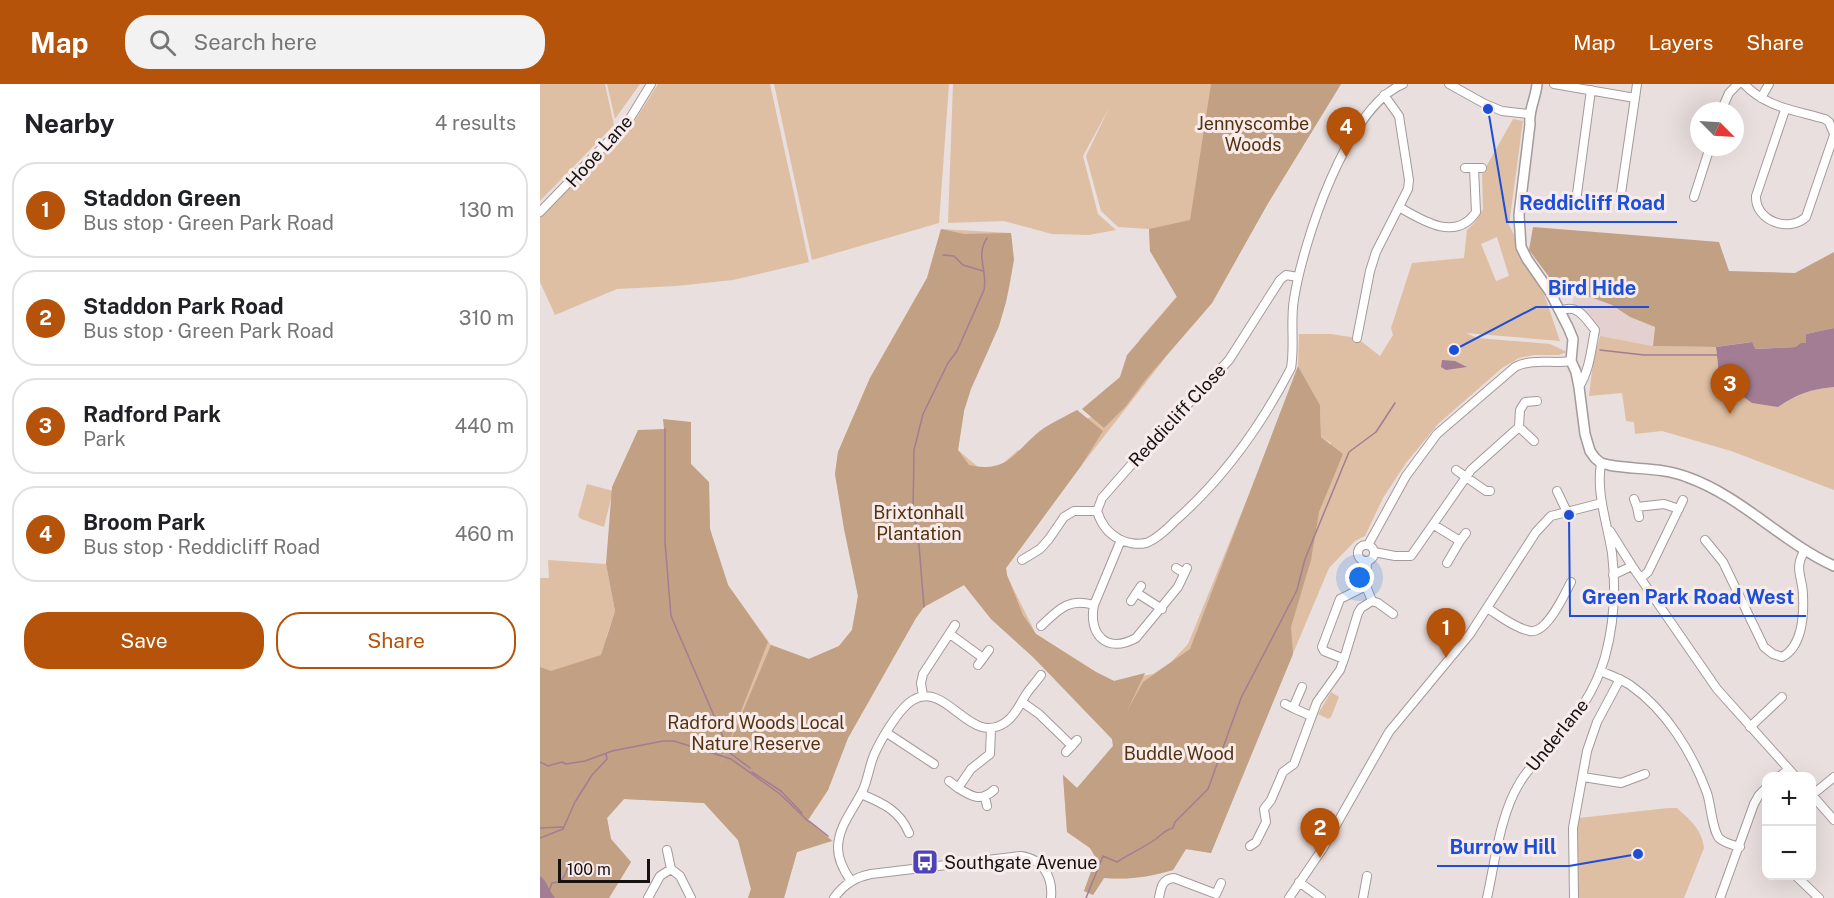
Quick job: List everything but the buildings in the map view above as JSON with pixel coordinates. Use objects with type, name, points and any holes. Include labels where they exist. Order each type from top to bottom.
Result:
[{"type":"street","name":"Hooe Lane","points":[[540,213],[629,120],[651,84]]},
{"type":"street","points":[[1022,560],[1040,549],[1064,517],[1074,511],[1097,511],[1100,522],[1121,540],[1146,543],[1187,511],[1215,482],[1258,427],[1291,368],[1293,302],[1298,277],[1316,218],[1331,180],[1366,116],[1384,95],[1403,84]]},
{"type":"street","points":[[1449,84],[1502,111],[1529,114]]},
{"type":"street","points":[[1537,84],[1534,103],[1529,114],[1530,124],[1519,215],[1519,234],[1521,247],[1527,260],[1550,292],[1573,339],[1571,361],[1580,387],[1585,434],[1590,451],[1601,463],[1625,468],[1667,471],[1702,483],[1805,550],[1834,566]]},
{"type":"street","points":[[1554,84],[1635,98]]},
{"type":"street","points":[[1620,200],[1637,84]]},
{"type":"street","points":[[1725,102],[1729,93],[1738,84]]},
{"type":"street","points":[[1744,84],[1761,98],[1785,110],[1825,118],[1833,128],[1834,134],[1806,217],[1793,225],[1784,225],[1764,218],[1755,204],[1785,110]]},
{"type":"street","points":[[1761,98],[1769,84]]},
{"type":"street","points":[[1576,201],[1591,90]]},
{"type":"street","points":[[1357,338],[1356,326],[1370,270],[1376,252],[1408,189],[1409,180],[1399,116],[1384,95]]},
{"type":"street","points":[[1694,197],[1707,156]]},
{"type":"street","points":[[1399,207],[1422,221],[1443,226],[1458,227],[1466,224],[1476,212],[1478,168],[1465,168]]},
{"type":"street","name":"Reddicliff Close","points":[[1097,511],[1102,498],[1229,360],[1280,280],[1286,275],[1298,277]]},
{"type":"street","points":[[1560,311],[1577,309],[1595,330],[1590,361],[1580,387]]},
{"type":"street","points":[[1367,561],[1359,557],[1358,552],[1362,547],[1368,545],[1406,476],[1437,434],[1515,367],[1528,362],[1571,361]]},
{"type":"street","points":[[1368,545],[1374,552],[1411,556],[1472,470],[1519,427],[1520,410],[1525,402],[1538,401]]},
{"type":"street","points":[[1519,427],[1534,441]]},
{"type":"street","name":"Underlane","points":[[1487,898],[1505,818],[1519,784],[1583,706],[1600,671],[1610,638],[1614,595],[1613,575],[1599,477],[1601,463]]},
{"type":"street","points":[[1456,470],[1486,491],[1490,491]]},
{"type":"street","points":[[1557,491],[1567,513]]},
{"type":"street","points":[[1641,578],[1648,572],[1683,500]]},
{"type":"street","points":[[1289,898],[1323,848],[1389,732],[1470,634],[1536,532],[1551,516],[1602,503]]},
{"type":"street","points":[[1639,517],[1635,503],[1664,504],[1679,509]]},
{"type":"street","points":[[1434,525],[1460,541]]},
{"type":"street","points":[[1607,529],[1717,689],[1788,770],[1786,772]]},
{"type":"street","points":[[1447,563],[1466,533]]},
{"type":"street","points":[[1121,540],[1091,616],[1097,635],[1104,641],[1115,645],[1127,643],[1136,638],[1178,587],[1186,570],[1176,568]]},
{"type":"street","points":[[1705,540],[1723,562],[1764,647],[1782,657],[1790,653],[1800,631],[1804,597],[1798,565],[1805,550]]},
{"type":"street","points":[[1367,561],[1372,559],[1374,552]]},
{"type":"street","points":[[1367,561],[1366,586],[1372,601],[1393,614]]},
{"type":"street","points":[[1613,575],[1632,566]]},
{"type":"street","points":[[1487,609],[1524,629],[1539,630],[1569,593],[1571,582]]},
{"type":"street","points":[[1344,659],[1324,651],[1322,647],[1340,599],[1366,586]]},
{"type":"street","points":[[1131,601],[1139,589],[1162,609]]},
{"type":"street","points":[[1041,626],[1052,620],[1072,602],[1081,601],[1094,605]]},
{"type":"street","points":[[1250,846],[1256,842],[1266,822],[1264,809],[1271,800],[1283,772],[1294,764],[1317,702],[1340,670],[1358,613],[1361,608],[1372,601]]},
{"type":"street","points":[[923,696],[921,684],[923,674],[955,625]]},
{"type":"street","points":[[950,634],[981,661],[989,650]]},
{"type":"street","points":[[1600,671],[1620,679],[1646,699],[1686,748],[1708,796],[1716,831],[1720,838],[1740,847]]},
{"type":"street","points":[[851,881],[839,860],[839,835],[861,794],[873,757],[906,705],[923,696],[935,697],[976,725],[991,729],[1007,722],[1015,714],[1040,678],[1046,687]]},
{"type":"street","points":[[1574,898],[1573,828],[1591,736],[1620,679]]},
{"type":"street","points":[[1293,708],[1302,687]]},
{"type":"street","points":[[1022,702],[1039,714],[1072,746]]},
{"type":"street","points":[[1750,727],[1780,702]]},
{"type":"street","points":[[1284,704],[1311,716]]},
{"type":"street","points":[[958,788],[971,769],[990,754],[991,729]]},
{"type":"street","points":[[887,733],[929,764]]},
{"type":"street","points":[[1583,777],[1621,783],[1645,774]]},
{"type":"street","points":[[1816,792],[1834,777]]},
{"type":"street","points":[[949,781],[970,796],[986,802],[994,790]]},
{"type":"street","points":[[1720,898],[1754,804],[1762,792]]},
{"type":"street","points":[[861,794],[888,806],[910,828]]},
{"type":"street","points":[[1816,800],[1834,820]]},
{"type":"street","points":[[667,850],[671,869],[680,876],[691,898]]},
{"type":"street","points":[[834,898],[851,881],[871,874],[1021,856],[1038,862],[1044,869],[1052,889],[1051,898]]},
{"type":"street","points":[[648,898],[660,876],[671,869]]},
{"type":"street","points":[[1363,898],[1368,885],[1367,876]]},
{"type":"street","points":[[1159,898],[1162,884],[1168,879],[1174,878],[1216,894],[1221,883]]},
{"type":"street","points":[[1798,880],[1819,898]]},
{"type":"street","points":[[1299,882],[1321,898]]},
{"type":"shaded area","points":[[1574,291],[1612,305],[1630,317],[1655,327],[1653,346],[1594,335],[1595,330],[1572,308]]},
{"type":"shaded area","points":[[1834,328],[1834,387],[1804,393],[1778,407],[1752,403],[1734,390],[1732,380],[1719,374],[1716,347],[1752,342],[1755,349],[1796,347],[1801,343],[1806,343],[1806,334]]},
{"type":"shaded area","points":[[1442,360],[1455,361],[1467,367],[1446,370],[1441,367]]},
{"type":"shaded area","points":[[540,876],[545,881],[555,898],[540,898]]},
{"type":"green space","points":[[540,84],[605,84],[614,125],[540,201]]},
{"type":"green space","points":[[607,84],[640,84],[615,119]]},
{"type":"green space","points":[[658,84],[770,84],[809,262],[733,280],[617,289],[555,315],[540,282],[540,217],[634,122]]},
{"type":"green space","points":[[774,84],[949,84],[939,223],[812,260]]},
{"type":"green space","name":"Radford Woods Local Nature Reserve","points":[[953,84],[1341,84],[1267,205],[1212,303],[1169,353],[1081,466],[1006,568],[1007,576],[1036,634],[1114,681],[1153,674],[1171,662],[1188,644],[1258,472],[1326,454],[1331,443],[1321,437],[1320,405],[1298,366],[1299,334],[1331,334],[1357,338],[1380,356],[1393,335],[1391,328],[1412,263],[1464,258],[1467,230],[1483,209],[1482,174],[1513,119],[1523,121],[1509,225],[1542,288],[1560,341],[1466,333],[1477,338],[1550,344],[1567,352],[1559,355],[1534,355],[1519,358],[1502,368],[1438,424],[1406,463],[1383,498],[1365,536],[1355,541],[1329,568],[1211,853],[1186,849],[1173,870],[1123,879],[1104,878],[1093,895],[1084,891],[1096,858],[1090,848],[1067,832],[1063,775],[1077,788],[1113,746],[1112,739],[1034,658],[991,619],[964,585],[924,607],[916,618],[848,738],[828,790],[808,820],[833,841],[797,852],[784,898],[748,898],[751,889],[738,840],[704,803],[624,799],[607,818],[611,839],[631,862],[609,898],[540,898],[540,578],[549,578],[548,560],[606,564],[615,611],[606,638],[613,645],[709,482],[710,529],[728,585],[771,645],[809,659],[839,646],[852,630],[858,596],[835,474],[838,452],[870,378],[927,278],[941,229],[1011,233],[1013,259],[1009,288],[998,326],[983,362],[958,354],[964,411],[958,450],[978,467],[998,468],[1018,450],[1029,456],[1083,420],[1103,413],[1140,339],[1177,296],[1150,251],[1149,229],[1118,227],[1101,211],[1086,156],[1109,108],[1083,156],[1098,214],[1116,230],[1089,235],[1052,234],[1004,221],[948,223]],"holes":[[[1497,237],[1509,276],[1496,281],[1481,244]]]},
{"type":"green space","name":"Jennyscombe Woods","points":[[1211,84],[1341,84],[1267,205],[1212,303],[1147,378],[1126,406],[1104,428],[1082,409],[1120,377],[1127,355],[1177,297],[1150,251],[1149,229],[1190,220]]},
{"type":"green space","points":[[1533,227],[1719,242],[1729,271],[1795,273],[1834,252],[1834,328],[1806,334],[1806,344],[1797,347],[1754,349],[1751,342],[1716,347],[1653,346],[1655,327],[1630,317],[1612,305],[1574,291],[1561,293],[1529,250]]},
{"type":"green space","name":"Radford Woods Local Nature Reserve","points":[[941,229],[964,234],[1011,233],[1014,260],[1006,302],[999,326],[971,389],[964,411],[958,450],[969,465],[983,467],[1003,463],[1044,428],[1077,410],[1103,431],[1081,466],[1006,568],[1023,615],[1036,634],[1114,681],[1145,673],[1127,711],[1143,682],[1190,649],[1298,366],[1320,405],[1321,437],[1343,454],[1319,512],[1311,560],[1291,627],[1293,654],[1211,853],[1186,849],[1173,870],[1123,879],[1104,878],[1093,895],[1084,891],[1096,858],[1090,848],[1067,832],[1063,775],[1077,788],[1113,746],[1112,739],[1034,658],[991,619],[964,585],[924,607],[916,618],[848,738],[828,790],[808,820],[832,841],[797,852],[784,898],[748,898],[751,889],[738,840],[704,803],[624,799],[607,818],[611,839],[631,862],[609,898],[540,898],[540,667],[551,671],[601,655],[615,611],[606,564],[612,487],[638,430],[664,429],[663,419],[691,422],[691,464],[709,482],[710,529],[728,585],[768,642],[718,770],[771,645],[809,659],[839,646],[852,630],[858,596],[835,474],[838,452],[870,378],[927,278]]},
{"type":"green space","points":[[1600,336],[1653,346],[1716,347],[1719,374],[1778,407],[1805,393],[1834,387],[1834,490],[1731,451],[1662,431],[1635,434],[1634,422],[1626,421],[1622,393],[1589,396],[1593,362]]},
{"type":"green space","points":[[587,484],[613,491],[604,527],[578,516]]},
{"type":"green space","points":[[1331,692],[1339,697],[1328,719],[1318,714]]},
{"type":"green space","points":[[1677,808],[1691,821],[1703,841],[1704,848],[1684,898],[1576,898],[1576,823],[1579,818]]},
{"type":"waterway","points":[[924,607],[918,533],[913,512],[914,450],[923,414],[948,363],[957,351],[984,290],[982,251],[987,238]]},
{"type":"waterway","points":[[943,255],[954,256],[963,265],[983,271]]},
{"type":"waterway","points":[[1600,350],[1644,355],[1717,355]]},
{"type":"waterway","points":[[1086,898],[1103,856],[1117,862],[1173,828],[1175,822],[1208,789],[1241,698],[1297,590],[1305,559],[1349,452],[1376,432],[1395,403]]},
{"type":"waterway","points":[[665,429],[665,542],[671,616],[730,753],[750,768]]},
{"type":"waterway","points":[[540,762],[548,766],[562,762],[566,764],[585,761],[612,751],[674,741],[731,759],[780,794],[808,821]]},
{"type":"waterway","points":[[540,838],[563,829],[575,802],[592,775],[607,759],[606,754]]},
{"type":"waterway","points":[[752,772],[781,791],[802,813]]},
{"type":"waterway","points":[[809,821],[828,836]]},
{"type":"waterway","points":[[540,828],[563,827]]},
{"type":"waterway","points":[[549,891],[552,883],[559,882],[567,869],[577,871],[585,862]]},
{"type":"place","name":"Reddicliff Road","points":[[1488,109]]},
{"type":"place","name":"Broom Park","points":[[1346,157]]},
{"type":"place","name":"Bird Hide","points":[[1454,350]]},
{"type":"place","name":"Radford Park","points":[[1730,414]]},
{"type":"place","name":"Green Park Road West","points":[[1569,515]]},
{"type":"place","name":"Staddon Green","points":[[1446,658]]},
{"type":"place","name":"Burrow Hill","points":[[1638,854]]},
{"type":"place","name":"Staddon Park Road","points":[[1320,858]]},
{"type":"place","name":"Southgate Avenue","points":[[925,862]]},
{"type":"park label","name":"Brixtonhall Plantation","points":[[919,522]]},
{"type":"park label","name":"Buddle Wood","points":[[1179,753]]}]
